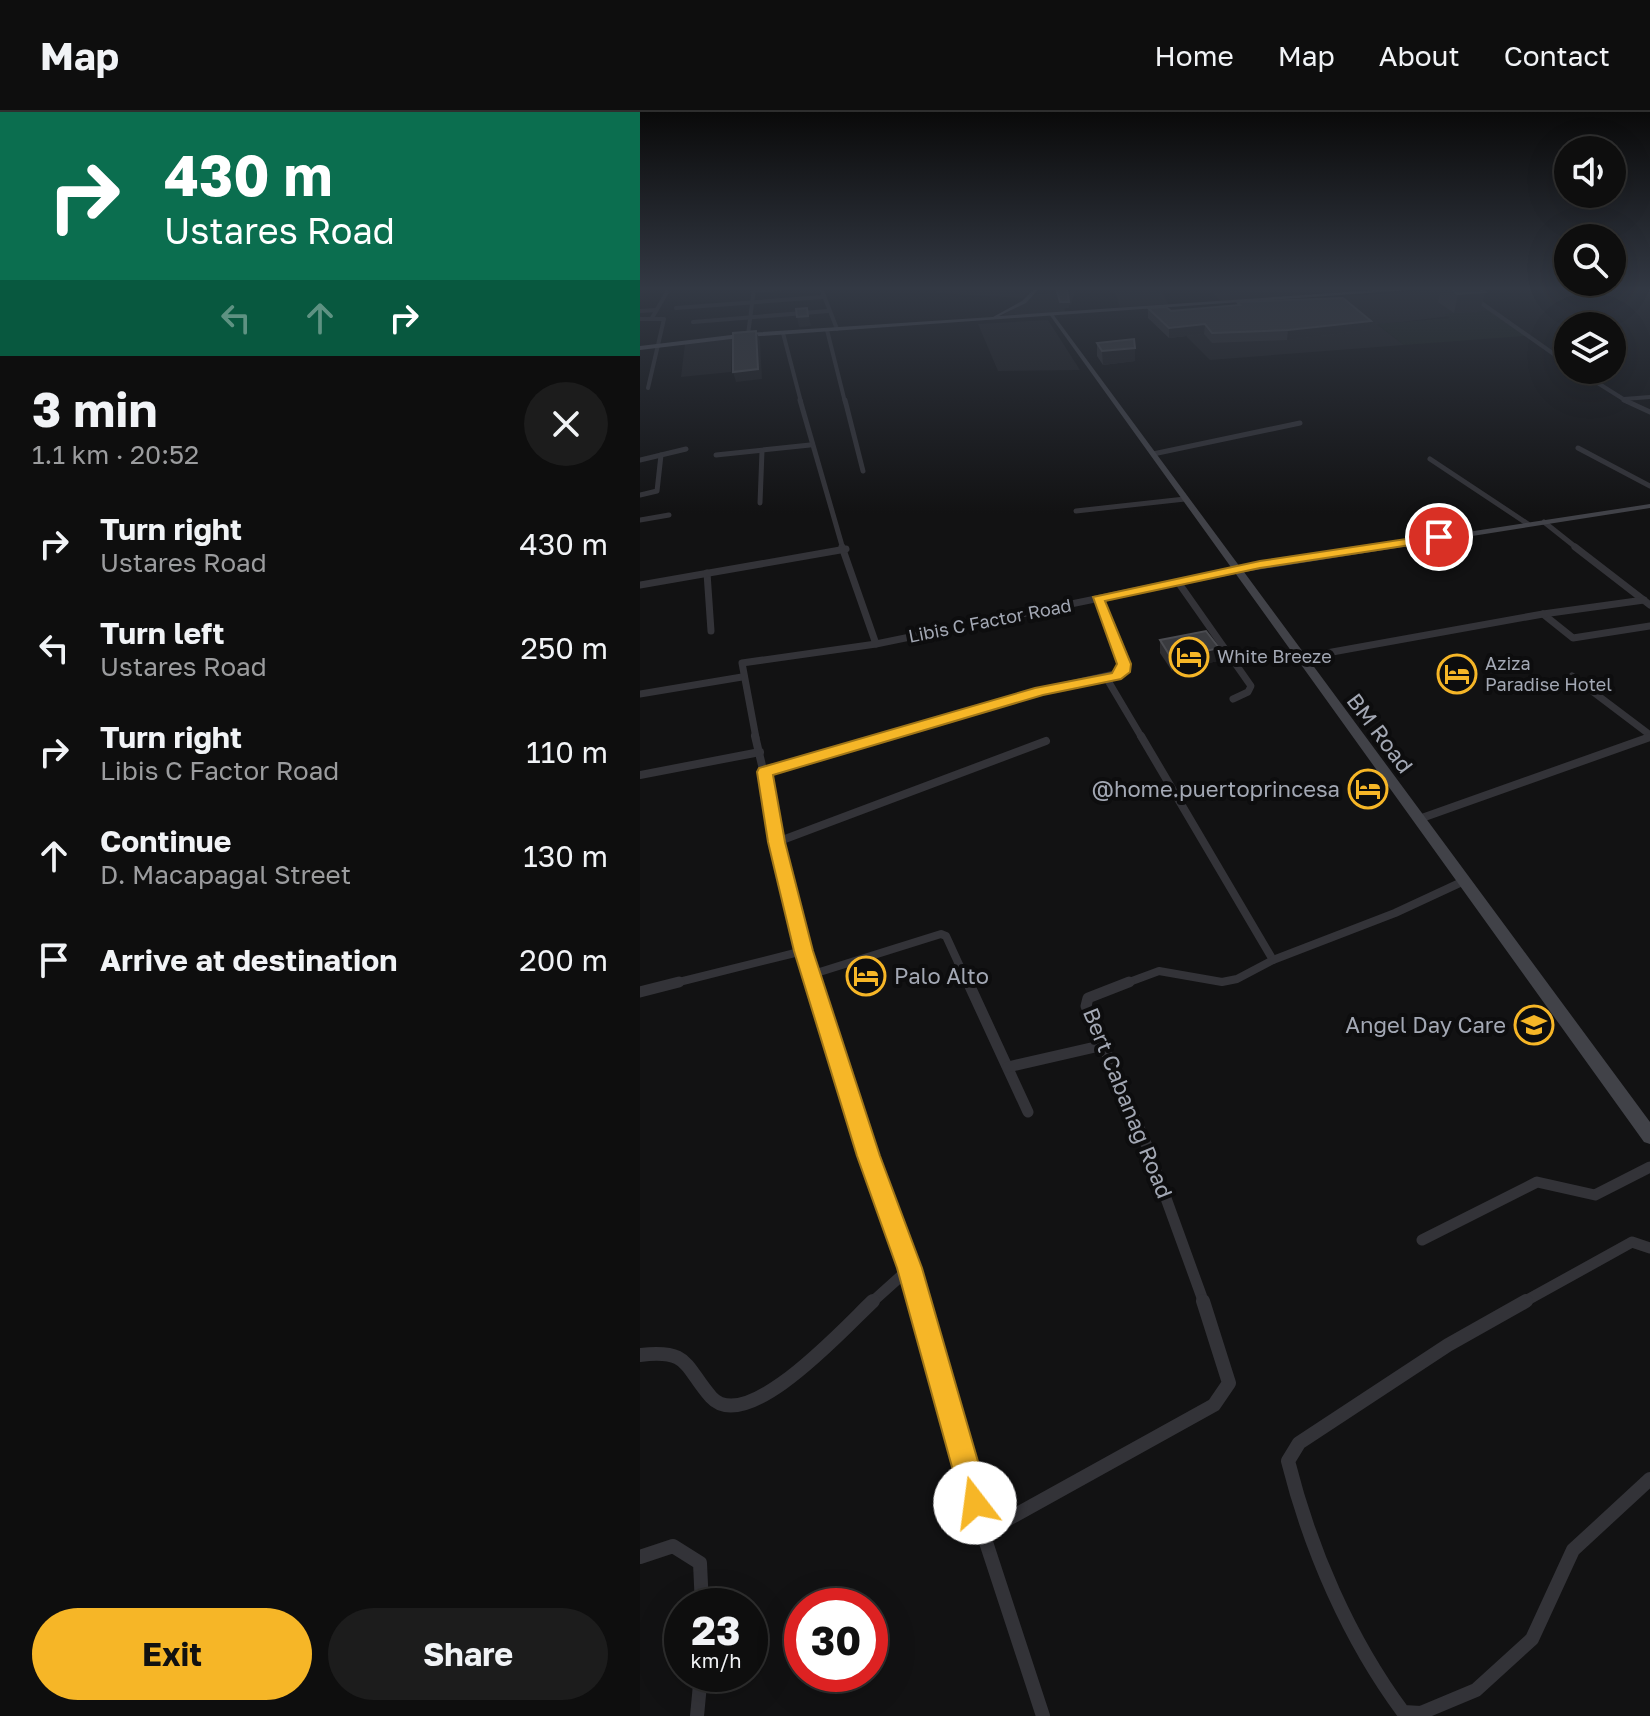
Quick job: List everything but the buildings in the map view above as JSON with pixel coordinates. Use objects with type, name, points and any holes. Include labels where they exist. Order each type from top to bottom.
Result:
[{"type":"street","points":[[648,388],[653,363]]},
{"type":"street","points":[[790,363],[826,499],[846,549],[876,644]]},
{"type":"street","points":[[835,363],[863,471]]},
{"type":"street","name":"BM Road","points":[[1086,363],[1650,1136]]},
{"type":"street","points":[[1598,384],[1650,412]]},
{"type":"street","points":[[1621,399],[1650,397]]},
{"type":"street","points":[[1153,454],[1300,423]]},
{"type":"street","points":[[716,455],[810,445]]},
{"type":"street","points":[[1578,448],[1650,486]]},
{"type":"street","points":[[640,460],[686,449]]},
{"type":"street","points":[[760,503],[762,451]]},
{"type":"street","points":[[640,495],[657,491],[661,455]]},
{"type":"street","points":[[1430,459],[1528,524]]},
{"type":"street","points":[[1076,511],[1185,499]]},
{"type":"street","points":[[1237,570],[1650,506]]},
{"type":"street","points":[[640,520],[669,515]]},
{"type":"street","points":[[1544,522],[1647,603]]},
{"type":"street","points":[[640,585],[846,549]]},
{"type":"street","name":"Libis C Factor Road","points":[[742,677],[742,663],[876,644],[1237,570]]},
{"type":"street","points":[[707,573],[711,631]]},
{"type":"street","points":[[1178,582],[1251,686],[1248,692],[1233,699]]},
{"type":"street","points":[[765,772],[1040,691],[1107,679],[1125,668],[1098,599]]},
{"type":"street","points":[[1299,658],[1543,614],[1647,603]]},
{"type":"street","points":[[1543,614],[1573,638],[1650,626]]},
{"type":"street","points":[[1572,676],[1650,736]]},
{"type":"street","points":[[640,694],[742,677],[803,951],[869,1156],[910,1268],[983,1533],[1043,1716]]},
{"type":"street","points":[[1107,679],[1273,960]]},
{"type":"street","points":[[1419,819],[1650,736]]},
{"type":"street","points":[[777,842],[1046,741]]},
{"type":"street","points":[[640,775],[760,752]]},
{"type":"street","name":"Bert Cabanag Road","points":[[983,1533],[1214,1405],[1229,1383],[1228,1371],[1147,1146],[1086,1006],[1091,995],[1159,971],[1228,982],[1273,960],[1395,913],[1464,881]]},
{"type":"street","points":[[810,975],[941,934],[946,936],[1028,1112]]},
{"type":"street","points":[[640,992],[803,951]]},
{"type":"street","points":[[1008,1067],[1104,1045]]},
{"type":"street","points":[[1422,1240],[1537,1182],[1595,1195],[1650,1167]]},
{"type":"street","points":[[1650,1248],[1632,1242],[1448,1345],[1299,1443],[1288,1461],[1299,1505],[1344,1607],[1389,1696],[1403,1712],[1421,1713],[1476,1690],[1532,1639],[1573,1550],[1650,1479]]},
{"type":"street","points":[[640,1355],[665,1352],[690,1365],[713,1400],[729,1407],[746,1404],[774,1392],[910,1268]]},
{"type":"street","points":[[640,1557],[673,1546],[700,1563],[701,1588]]},
{"type":"street","points":[[697,1716],[699,1692]]},
{"type":"shaded area","points":[[683,363],[731,363],[731,372],[681,377]]},
{"type":"shaded area","points":[[995,363],[1075,363],[1080,370],[998,371]]},
{"type":"place","name":"White Breeze","points":[[1189,657]]},
{"type":"place","name":"Aziza Paradise Hotel","points":[[1457,674]]},
{"type":"place","name":"@home.puertoprincesa","points":[[1368,789]]},
{"type":"place","name":"Palo Alto","points":[[866,976]]},
{"type":"place","name":"Angel Day Care","points":[[1534,1025]]},
{"type":"route","points":[[975,1503],[910,1268],[869,1156],[803,951],[777,842],[765,772],[1040,691],[1116,676],[1125,668],[1098,599],[1260,564],[1439,537]]}]
